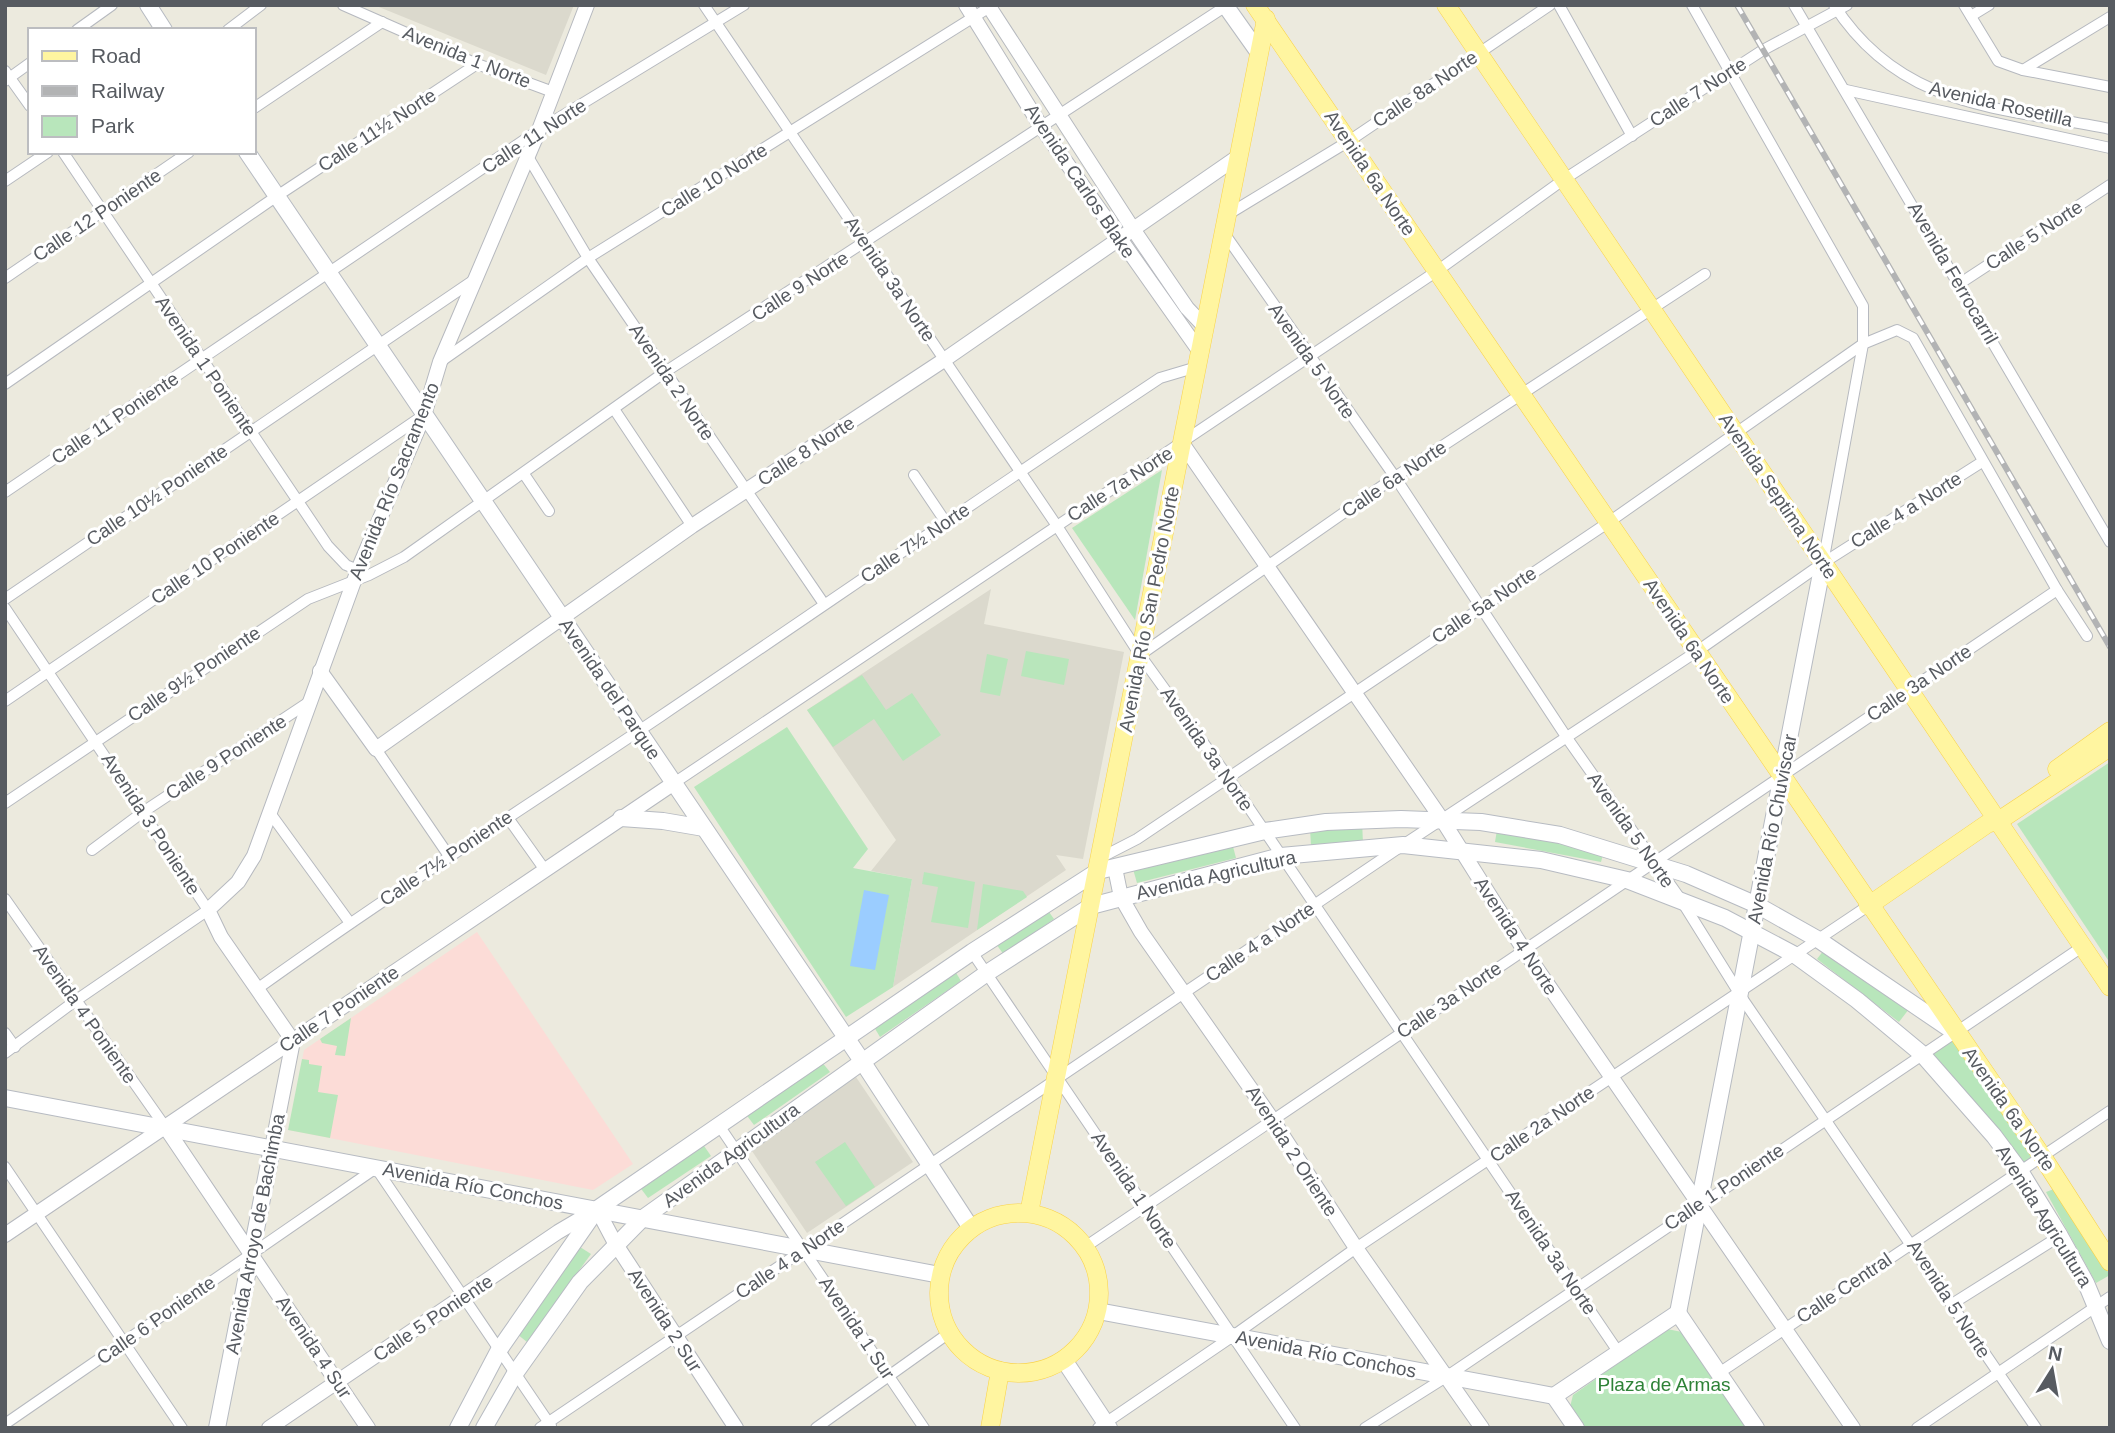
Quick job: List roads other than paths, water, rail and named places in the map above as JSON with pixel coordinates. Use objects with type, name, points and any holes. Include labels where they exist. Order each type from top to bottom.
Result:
[{"type":"main road","points":[[148,5],[163,28]]},
{"type":"main road","name":"Avenida 6a Norte","points":[[1255,5],[1267,14],[1521,396],[1868,906],[2042,1156],[2110,1262]]},
{"type":"main road","name":"Avenida Septima Norte","points":[[1446,5],[2110,987]]},
{"type":"main road","points":[[1225,6],[1259,53]]},
{"type":"main road","name":"Avenida Río San Pedro Norte","points":[[1029,1213],[1091,906],[1104,866],[1140,655],[1267,14]]},
{"type":"main road","name":"Avenida del Parque","points":[[248,154],[862,1061],[971,1228]]},
{"type":"main road","name":"Avenida Río Chuviscar","points":[[1678,1313],[1823,563]]},
{"type":"main road","points":[[1994,819],[2110,731]]},
{"type":"main road","points":[[1994,819],[2110,747]]},
{"type":"main road","points":[[621,818],[704,828]]},
{"type":"main road","name":"Calle 2a Norte","points":[[1868,906],[1994,819]]},
{"type":"main road","name":"Avenida Agricultura","points":[[458,1428],[499,1350],[597,1209],[972,952],[1104,866],[1265,831],[1326,822],[1481,822],[1560,835],[1653,862],[1757,905],[1819,940],[1957,1034]]},
{"type":"main road","name":"Avenida Agricultura","points":[[484,1428],[516,1372],[580,1282],[643,1218],[987,973],[1091,906],[1281,856],[1404,845],[1541,860],[1627,880],[1752,931],[1795,955],[1857,1000],[1922,1054],[2020,1171],[2104,1302],[2110,1341]]},
{"type":"main road","name":"Avenida Río Conchos","points":[[5,1098],[940,1275]]},
{"type":"main road","name":"Avenida Arroyo de Bachimba","points":[[217,1428],[272,1148]]},
{"type":"main road","points":[[1009,1213],[1029,1213],[1050,1219],[1070,1230],[1085,1247],[1096,1267],[1100,1289],[1098,1311],[1085,1339],[1064,1360],[1044,1370],[1022,1374],[1000,1371],[971,1357],[949,1333],[941,1315],[938,1295],[940,1275],[957,1241],[971,1228],[1009,1213]]},
{"type":"main road","name":"Avenida Río Conchos","points":[[1098,1311],[1554,1396]]},
{"type":"main road","points":[[1576,1428],[1554,1396],[1678,1313],[1756,1428]]},
{"type":"main road","points":[[1064,1360],[1104,1426]]},
{"type":"main road","points":[[990,1428],[1000,1371]]},
{"type":"street","points":[[80,28],[112,5]]},
{"type":"street","points":[[231,28],[261,5]]},
{"type":"street","name":"Avenida 1 Norte","points":[[342,5],[477,64],[553,92]]},
{"type":"street","name":"Avenida Río Sacramento","points":[[208,910],[225,896],[247,870],[356,575],[424,415],[440,362],[539,130],[587,5]]},
{"type":"street","name":"Avenida 3a Norte","points":[[704,5],[1057,526],[1140,655],[1228,777],[1619,1353]]},
{"type":"street","name":"Calle 11 Norte","points":[[329,273],[539,130],[744,5]]},
{"type":"street","name":"Calle 8a Norte","points":[[1227,215],[1349,141],[1550,5]]},
{"type":"street","points":[[1559,5],[1632,136]]},
{"type":"street","points":[[1692,5],[1858,296],[1864,314],[1863,344]]},
{"type":"street","name":"Avenida Ferrocarril","points":[[1794,5],[2110,542]]},
{"type":"street","points":[[1964,5],[1993,56],[2023,70],[2110,87]]},
{"type":"street","points":[[1971,16],[1989,5]]},
{"type":"street","name":"Avenida Carlos Blake","points":[[990,6],[1058,117],[1133,229],[1187,308],[1205,327]]},
{"type":"street","name":"Calle 10 Norte","points":[[440,362],[588,258],[790,132],[970,12],[990,6]]},
{"type":"street","name":"Calle 9 Norte","points":[[484,502],[665,372],[866,244],[1225,6]]},
{"type":"street","name":"Calle 7 Norte","points":[[1563,180],[1730,70],[1840,7]]},
{"type":"street","name":"Avenida Rosetilla","points":[[1840,7],[1862,42],[1887,66],[1925,88],[1955,98],[2110,129]]},
{"type":"street","name":"Avenida Carlos Blake","points":[[970,12],[1042,128],[1199,359]]},
{"type":"street","points":[[2023,70],[2110,17]]},
{"type":"street","points":[[256,107],[382,22]]},
{"type":"street","name":"Calle 11½ Norte","points":[[5,384],[151,286],[276,196],[477,64]]},
{"type":"street","points":[[28,65],[7,77],[28,103]]},
{"type":"street","name":"Avenida Rosetilla","points":[[1846,90],[2110,148]]},
{"type":"street","points":[[5,181],[45,154]]},
{"type":"street","name":"Avenida 1 Poniente","points":[[64,154],[298,502],[338,558],[356,575]]},
{"type":"street","name":"Calle 12 Poniente","points":[[5,278],[186,154]]},
{"type":"street","name":"Avenida 2 Norte","points":[[527,155],[588,258],[744,491],[824,604]]},
{"type":"street","name":"Calle 8 Norte","points":[[376,749],[563,620],[692,526],[944,360],[1239,156]]},
{"type":"street","name":"Calle 7a Norte","points":[[674,783],[1437,271],[1563,180]]},
{"type":"street","name":"Calle 5 Norte","points":[[1959,284],[2110,185]]},
{"type":"street","name":"Avenida 5 Norte","points":[[1224,233],[1308,357],[1395,477],[1567,738],[1681,900],[1740,993],[2036,1428]]},
{"type":"street","name":"Calle 11 Poniente","points":[[5,492],[329,273]]},
{"type":"street","name":"Calle 6a Norte","points":[[1140,655],[1395,477],[1705,274]]},
{"type":"street","name":"Calle 10½ Poniente","points":[[5,598],[474,280]]},
{"type":"street","name":"Calle 5a Norte","points":[[1104,866],[1137,839],[1609,522],[1863,344],[1897,330],[1913,338],[2057,590],[2087,636]]},
{"type":"street","name":"Avenida Río Chuviscar","points":[[1823,563],[1863,344]]},
{"type":"street","name":"Calle 7½ Norte","points":[[638,731],[1160,378],[1199,359]]},
{"type":"street","points":[[614,409],[692,526]]},
{"type":"street","name":"Calle 10 Poniente","points":[[5,701],[424,415]]},
{"type":"street","name":"Avenida 4 Norte","points":[[1182,443],[1443,821],[1524,950],[1611,1078],[1853,1428]]},
{"type":"street","name":"Calle 4 a Norte","points":[[547,1426],[1057,1077],[1696,652],[1823,563],[1982,461]]},
{"type":"street","points":[[524,474],[550,511]]},
{"type":"street","points":[[914,475],[945,521]]},
{"type":"street","points":[[356,575],[404,557],[484,502]]},
{"type":"street","name":"Calle 9½ Poniente","points":[[5,803],[308,598],[356,575]]},
{"type":"street","name":"Calle 3a Norte","points":[[1085,1247],[2057,590]]},
{"type":"street","name":"Avenida 3 Poniente","points":[[5,608],[96,740],[208,910],[221,937],[293,1041]]},
{"type":"street","points":[[320,671],[449,856]]},
{"type":"street","name":"Calle 9 Poniente","points":[[92,850],[143,812],[309,702]]},
{"type":"street","name":"Calle 7½ Poniente","points":[[257,989],[350,923],[638,731]]},
{"type":"street","name":"Calle 7 Poniente","points":[[5,1235],[674,783]]},
{"type":"street","points":[[270,813],[350,923]]},
{"type":"street","points":[[508,818],[545,870]]},
{"type":"street","name":"Avenida 2 Oriente","points":[[1104,866],[1141,932],[1482,1428]]},
{"type":"street","name":"Avenida 4 Poniente","points":[[5,899],[166,1128]]},
{"type":"street","name":"Calle 2a Norte","points":[[1104,1426],[1356,1248],[1868,906]]},
{"type":"street","points":[[5,1054],[75,1001],[208,910]]},
{"type":"street","name":"Calle 1 Poniente","points":[[1365,1428],[1446,1377],[2082,947]]},
{"type":"street","name":"Avenida 1 Norte","points":[[972,952],[1295,1428]]},
{"type":"street","points":[[5,1033],[15,1047]]},
{"type":"street","name":"Avenida Arroyo de Bachimba","points":[[272,1148],[293,1041]]},
{"type":"street","name":"Calle Central","points":[[1719,1373],[2110,1111]]},
{"type":"street","name":"Avenida 1 Sur","points":[[718,1124],[924,1428]]},
{"type":"street","name":"Avenida 4 Sur","points":[[166,1128],[369,1428]]},
{"type":"street","points":[[5,1167],[182,1428]]},
{"type":"street","points":[[376,1168],[516,1372],[547,1426]]},
{"type":"street","name":"Calle 6 Poniente","points":[[5,1424],[376,1168]]},
{"type":"street","name":"Avenida 2 Sur","points":[[597,1209],[615,1244],[736,1428]]},
{"type":"street","name":"Calle 5 Poniente","points":[[269,1428],[558,1232],[597,1209]]},
{"type":"street","points":[[1952,1304],[2060,1236]]},
{"type":"street","points":[[1917,1428],[2104,1302]]},
{"type":"street","points":[[816,1428],[949,1333]]},
{"type":"water","points":[[864,890],[889,895],[875,970],[850,966]]},
{"type":"railway","points":[[1737,5],[2110,647]]},
{"type":"park label","name":"Plaza de Armas","points":[[1664,1384]]}]
